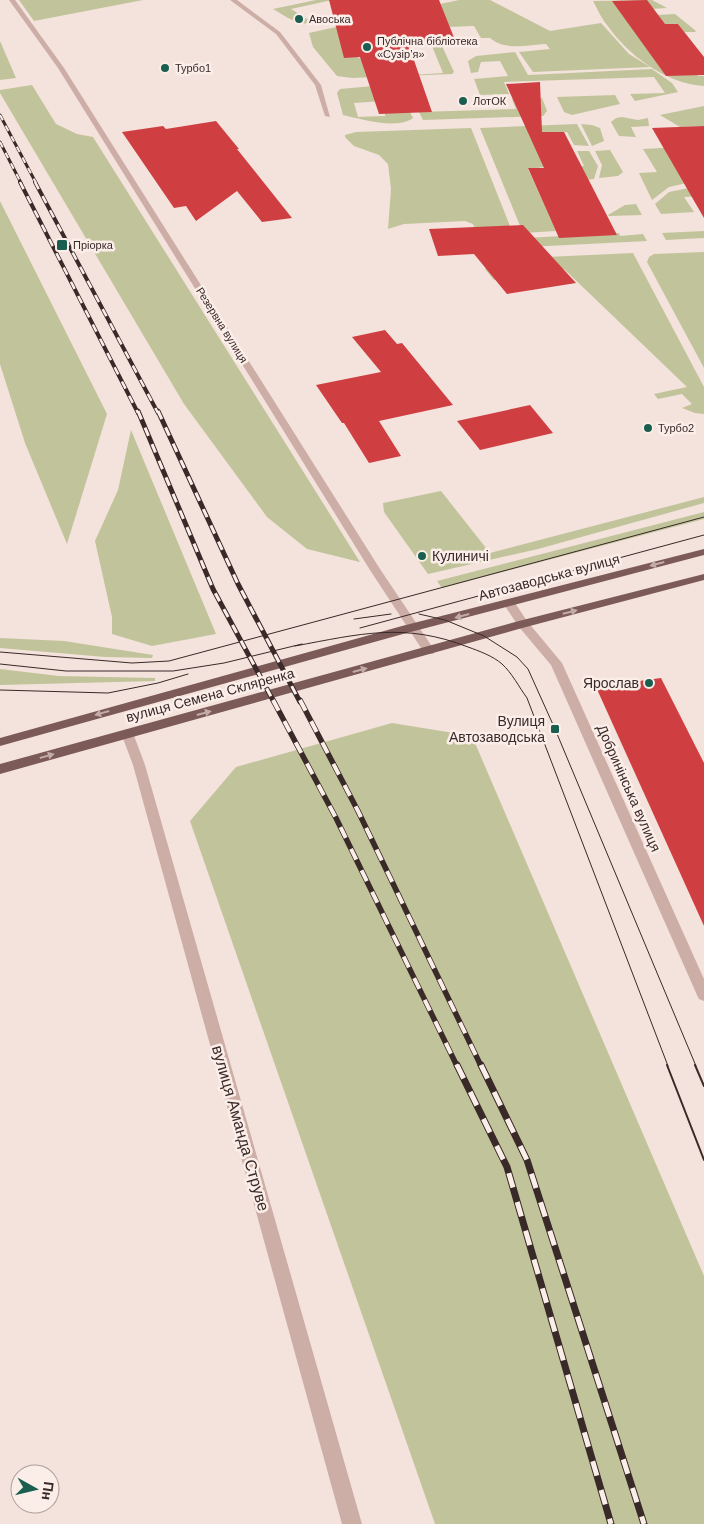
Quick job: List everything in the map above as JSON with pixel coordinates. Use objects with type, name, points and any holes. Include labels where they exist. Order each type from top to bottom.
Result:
[{"type":"main road","name":"Автозаводська вулиця","points":[[408,629],[704,552]]},
{"type":"main road","points":[[428,651],[704,577]]},
{"type":"main road","name":"вулиця Семена Скляренка","points":[[0,742],[408,629]]},
{"type":"main road","name":"вулиця Семена Скляренка","points":[[0,769],[428,651]]},
{"type":"street","name":"Резервна вулиця","points":[[12,0],[61,68],[375,570],[408,629],[428,651]]},
{"type":"street","points":[[233,0],[278,33],[318,85],[328,116]]},
{"type":"street","name":"Добринінська вулиця","points":[[509,603],[523,624],[556,663],[704,995]]},
{"type":"street","name":"вулиця Аманда Струве","points":[[127,734],[141,774],[352,1524]]},
{"type":"green space","points":[[19,0],[143,0],[34,21]]},
{"type":"green space","points":[[316,0],[332,0],[291,9],[307,19],[325,15],[322,22],[307,24],[296,22],[273,9]]},
{"type":"green space","points":[[459,0],[490,0],[550,31],[601,23],[629,54],[650,67],[533,72],[519,52],[550,49],[546,44],[502,45],[490,38],[481,38],[474,26],[418,28],[412,10]]},
{"type":"green space","points":[[652,0],[667,8],[651,9],[698,76],[704,76],[704,86],[676,80],[662,74],[637,57],[616,36],[603,19],[593,1]]},
{"type":"green space","points":[[675,14],[696,31],[684,32],[678,24],[663,24],[656,15]]},
{"type":"green space","points":[[345,25],[358,58],[403,56],[411,75],[443,73],[432,46],[442,46],[454,72],[452,74],[352,78],[337,76],[313,47],[309,33]]},
{"type":"green space","points":[[0,41],[16,78],[0,80]]},
{"type":"green space","points":[[515,52],[528,75],[652,69],[672,83],[678,92],[635,101],[630,94],[665,93],[654,77],[504,82],[509,94],[480,95],[474,79],[508,76],[500,61],[481,62],[478,72],[471,73],[468,61],[476,56]]},
{"type":"green space","points":[[32,85],[56,124],[77,134],[93,137],[360,562],[307,549],[267,517],[184,404],[0,93],[0,90]]},
{"type":"green space","points":[[373,86],[383,101],[354,103],[358,117],[385,116],[385,113],[410,112],[413,118],[398,123],[389,123],[343,115],[337,93],[340,89]]},
{"type":"green space","points":[[615,95],[620,104],[572,115],[564,112],[557,97]]},
{"type":"green space","points":[[542,98],[547,111],[543,116],[423,120],[419,112],[516,109],[512,99]]},
{"type":"green space","points":[[704,106],[704,126],[680,127],[660,115]]},
{"type":"green space","points":[[622,117],[638,120],[648,118],[649,126],[631,127],[636,137],[619,136],[611,122],[616,118]]},
{"type":"green space","points":[[577,124],[589,146],[574,145],[567,132],[529,134],[545,167],[528,169],[556,231],[523,233],[480,128]]},
{"type":"green space","points":[[581,124],[600,128],[604,141],[592,146]]},
{"type":"green space","points":[[471,128],[520,251],[484,253],[473,224],[465,221],[404,224],[388,229],[391,189],[388,164],[379,155],[354,146],[345,137],[345,135],[356,132]]},
{"type":"green space","points":[[680,147],[691,182],[669,187],[652,200],[639,173],[657,172],[643,149]]},
{"type":"green space","points":[[610,150],[623,172],[618,176],[599,178],[602,165],[595,151]]},
{"type":"green space","points":[[577,151],[589,151],[598,166],[594,179],[574,181],[567,167],[584,166]]},
{"type":"green space","points":[[704,185],[704,196],[684,197],[694,212],[661,214],[655,204],[669,192]]},
{"type":"green space","points":[[0,201],[107,414],[67,544],[25,443],[0,364]]},
{"type":"green space","points":[[636,204],[642,215],[608,215],[625,205]]},
{"type":"green space","points":[[704,231],[704,238],[666,240],[662,233]]},
{"type":"green space","points":[[619,233],[620,236],[643,234],[647,241],[528,247],[525,238]]},
{"type":"green space","points":[[704,252],[704,368],[647,262],[649,257],[654,254]]},
{"type":"green space","points":[[633,253],[704,387],[704,414],[682,408],[692,404],[682,394],[658,399],[654,394],[687,387],[564,269],[494,280],[485,269],[505,259]]},
{"type":"green space","points":[[131,430],[216,634],[152,646],[112,634],[112,617],[95,541],[118,490]]},
{"type":"green space","points":[[441,491],[490,553],[704,497],[704,503],[538,549],[428,574],[384,512],[383,503]]},
{"type":"green space","points":[[704,512],[704,519],[442,588],[437,581]]},
{"type":"green space","points":[[0,638],[64,641],[153,655],[152,658],[105,657],[0,648]]},
{"type":"green space","points":[[0,669],[59,676],[155,678],[155,681],[0,685]]},
{"type":"green space","points":[[392,723],[472,736],[704,1276],[704,1524],[435,1524],[190,821],[236,767]]},
{"type":"building","points":[[329,0],[439,0],[457,45],[409,46],[432,112],[379,114],[360,57],[344,58]]},
{"type":"building","points":[[647,0],[665,24],[678,24],[704,57],[704,75],[666,76],[612,1]]},
{"type":"building","points":[[540,82],[542,132],[564,132],[617,235],[559,238],[528,168],[544,168],[506,84]]},
{"type":"building","points":[[216,121],[292,218],[262,222],[237,191],[196,221],[186,206],[174,208],[122,132],[163,126],[166,129]]},
{"type":"building","points":[[704,126],[704,218],[652,128]]},
{"type":"building","points":[[523,225],[576,283],[507,294],[474,254],[438,256],[429,229]]},
{"type":"building","points":[[385,330],[397,344],[402,343],[453,405],[379,421],[401,456],[369,463],[344,423],[342,423],[316,385],[381,372],[352,337]]},
{"type":"building","points":[[530,405],[553,433],[480,450],[457,421]]},
{"type":"building","points":[[661,678],[704,763],[704,926],[596,687]]},
{"type":"tram line","points":[[0,652],[132,663],[169,661],[704,517]]},
{"type":"tram line","points":[[360,628],[704,535]]},
{"type":"tram line","points":[[354,619],[391,614]]},
{"type":"tram line","points":[[419,614],[445,620],[484,636],[517,657],[528,669],[696,1066]]},
{"type":"tram line","points":[[295,646],[361,634],[402,633],[423,635],[445,639],[481,652],[506,668],[527,698],[668,1066]]},
{"type":"tram line","points":[[0,664],[66,671],[173,671],[224,663],[302,644]]},
{"type":"tram line","points":[[0,690],[108,693],[158,683],[188,674]]},
{"type":"tram line","points":[[667,1065],[704,1160]]},
{"type":"tram line","points":[[695,1065],[704,1086]]},
{"type":"railway","points":[[0,115],[36,183]]},
{"type":"railway","points":[[0,142],[21,183]]},
{"type":"railway","points":[[20,182],[138,413]]},
{"type":"railway","points":[[35,182],[158,413]]},
{"type":"railway","points":[[138,411],[213,589],[274,702]]},
{"type":"railway","points":[[158,411],[238,584],[300,702]]},
{"type":"railway","points":[[273,700],[336,818],[457,1066]]},
{"type":"railway","points":[[300,700],[358,811],[481,1066]]},
{"type":"railway","points":[[457,1065],[507,1167],[611,1524]]},
{"type":"railway","points":[[481,1065],[527,1160],[644,1524]]},
{"type":"place","name":"Авоська","points":[[299,19]]},
{"type":"place","name":"Публічна бібліотека «Сузір’я»","points":[[367,47]]},
{"type":"place","name":"Турбо1","points":[[165,68]]},
{"type":"place","name":"ЛотОК","points":[[463,101]]},
{"type":"place","name":"Пріорка","points":[[62,245]]},
{"type":"place","name":"Турбо2","points":[[648,428]]},
{"type":"place","name":"Кулиничі","points":[[422,556]]},
{"type":"place","name":"Ярослав","points":[[649,683]]},
{"type":"place","name":"Вулиця Автозаводська","points":[[555,729]]}]
